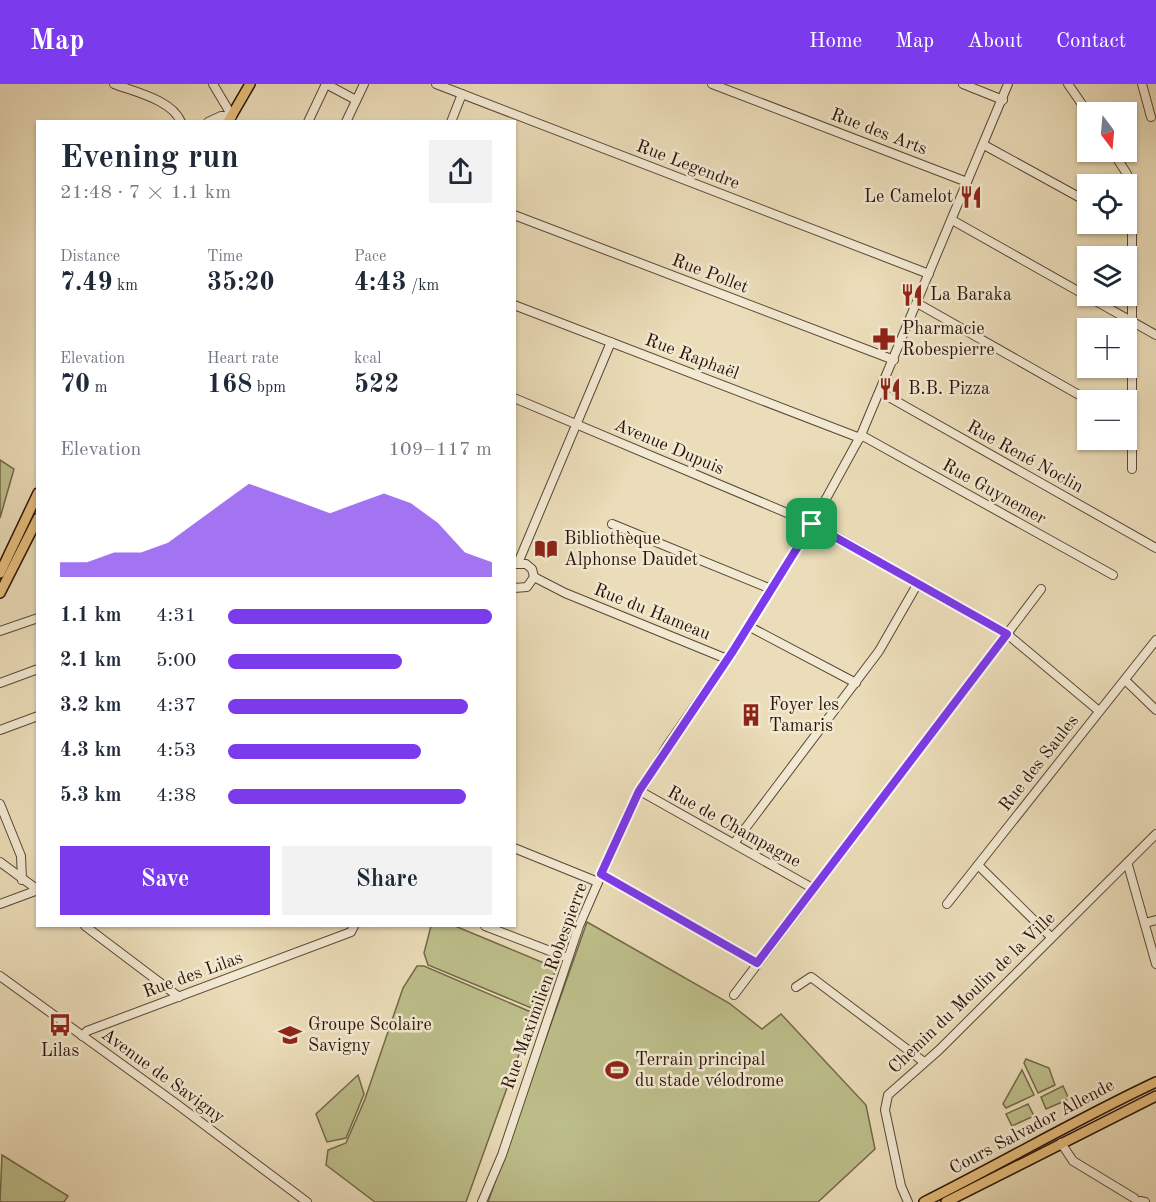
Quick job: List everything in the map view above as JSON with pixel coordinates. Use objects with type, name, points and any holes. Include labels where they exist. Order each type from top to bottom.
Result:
[{"type":"main road","points":[[230,120],[250,84]]},
{"type":"main road","points":[[0,573],[36,497]]},
{"type":"main road","points":[[0,593],[36,522]]},
{"type":"main road","name":"Cours Salvador Allende","points":[[924,1202],[1042,1142],[1091,1112],[1156,1082]]},
{"type":"main road","name":"Cours Salvador Allende","points":[[946,1202],[1156,1096]]},
{"type":"street","points":[[114,84],[168,106],[180,120]]},
{"type":"street","points":[[213,84],[230,120]]},
{"type":"street","points":[[347,120],[364,84]]},
{"type":"street","name":"Rue Legendre","points":[[436,84],[929,274]]},
{"type":"street","name":"Rue des Arts","points":[[712,84],[968,182]]},
{"type":"street","points":[[963,84],[1003,100]]},
{"type":"street","name":"Rue Maximilien Robespierre","points":[[482,1202],[502,1155],[568,958],[599,878],[639,791],[727,659],[812,524],[860,436],[894,360],[1008,84]]},
{"type":"street","points":[[1068,84],[1080,102]]},
{"type":"street","points":[[1142,84],[1150,117]]},
{"type":"street","points":[[309,120],[326,85],[356,100]]},
{"type":"street","points":[[452,120],[462,94]]},
{"type":"street","points":[[212,120],[221,116],[230,120]]},
{"type":"street","points":[[984,145],[1077,196]]},
{"type":"street","name":"Rue Pollet","points":[[516,216],[894,360]]},
{"type":"street","points":[[952,220],[1128,318]]},
{"type":"street","points":[[1128,234],[1133,318]]},
{"type":"street","points":[[917,303],[1077,394]]},
{"type":"street","name":"Rue Raphaël","points":[[516,306],[860,436]]},
{"type":"street","points":[[1137,323],[1156,335]]},
{"type":"street","points":[[516,563],[611,342]]},
{"type":"street","name":"Rue René Noclin","points":[[880,392],[1156,548]]},
{"type":"street","name":"Avenue Dupuis","points":[[516,399],[812,524],[1007,634],[1100,711]]},
{"type":"street","name":"Rue Guynemer","points":[[860,436],[1113,575]]},
{"type":"street","points":[[1131,450],[1132,469]]},
{"type":"street","points":[[612,524],[771,589]]},
{"type":"street","name":"Rue du Hameau","points":[[516,563],[530,566],[534,577],[556,589],[727,659]]},
{"type":"street","points":[[516,588],[528,587],[534,577]]},
{"type":"street","points":[[735,842],[879,651],[918,583]]},
{"type":"street","points":[[734,995],[1041,589]]},
{"type":"street","points":[[0,632],[36,619]]},
{"type":"street","points":[[748,626],[856,683]]},
{"type":"street","name":"Rue des Saules","points":[[947,904],[1156,640]]},
{"type":"street","points":[[0,683],[36,670]]},
{"type":"street","points":[[1125,680],[1156,710]]},
{"type":"street","points":[[0,730],[36,717]]},
{"type":"street","name":"Rue de Champagne","points":[[639,791],[735,842],[814,889]]},
{"type":"street","points":[[0,804],[21,856],[22,880]]},
{"type":"street","name":"Chemin du Moulin de la Ville","points":[[908,1202],[901,1186],[885,1110],[885,1099],[939,1050],[1051,937],[1128,865],[1156,834]]},
{"type":"street","points":[[516,849],[599,878],[757,963]]},
{"type":"street","points":[[0,862],[36,889]]},
{"type":"street","points":[[978,865],[1051,937]]},
{"type":"street","points":[[1128,865],[1156,964]]},
{"type":"street","points":[[0,904],[36,890]]},
{"type":"street","points":[[1145,923],[1156,920]]},
{"type":"street","points":[[86,927],[179,997]]},
{"type":"street","points":[[488,927],[568,958]]},
{"type":"street","name":"Rue des Lilas","points":[[82,1036],[87,1031],[352,929]]},
{"type":"street","name":"Avenue de Savigny","points":[[0,976],[307,1202]]},
{"type":"street","points":[[796,987],[811,977],[924,1062]]},
{"type":"street","points":[[1061,1143],[1074,1161],[1138,1201]]},
{"type":"green space","points":[[0,460],[14,469],[0,518]]},
{"type":"green space","points":[[587,922],[729,1003],[762,1029],[781,1014],[866,1105],[875,1149],[818,1202],[488,1202]]},
{"type":"green space","points":[[431,927],[457,927],[556,968],[541,1012],[428,965],[424,953]]},
{"type":"green space","points":[[417,966],[424,966],[538,1015],[537,1020],[531,1021],[466,1202],[375,1202],[326,1165],[328,1150],[346,1143],[365,1099],[403,988]]},
{"type":"green space","points":[[1026,1059],[1049,1068],[1055,1085],[1038,1093],[1024,1063]]},
{"type":"green space","points":[[1022,1070],[1034,1095],[1006,1108],[1003,1104]]},
{"type":"green space","points":[[358,1075],[364,1094],[346,1138],[327,1142],[316,1114]]},
{"type":"green space","points":[[1063,1086],[1069,1099],[1046,1109],[1041,1097]]},
{"type":"green space","points":[[1028,1104],[1034,1116],[1012,1126],[1006,1114]]},
{"type":"green space","points":[[2,1155],[68,1196],[64,1202],[0,1202]]},
{"type":"place","name":"Le Camelot","points":[[971,197]]},
{"type":"place","name":"La Baraka","points":[[912,295]]},
{"type":"place","name":"Pharmacie Robespierre","points":[[884,339]]},
{"type":"place","name":"B.B. Pizza","points":[[890,389]]},
{"type":"place","name":"Bibliothèque Alphonse Daudet","points":[[546,549]]},
{"type":"place","name":"Foyer les Tamaris","points":[[751,715]]},
{"type":"place","name":"Lilas","points":[[60,1025]]},
{"type":"place","name":"Groupe Scolaire Savigny","points":[[290,1035]]},
{"type":"place","name":"Terrain principal du stade vélodrome","points":[[617,1070]]},
{"type":"route","points":[[812,524],[1007,634],[757,963],[601,874],[639,791],[667,746],[733,651],[812,524]]}]
